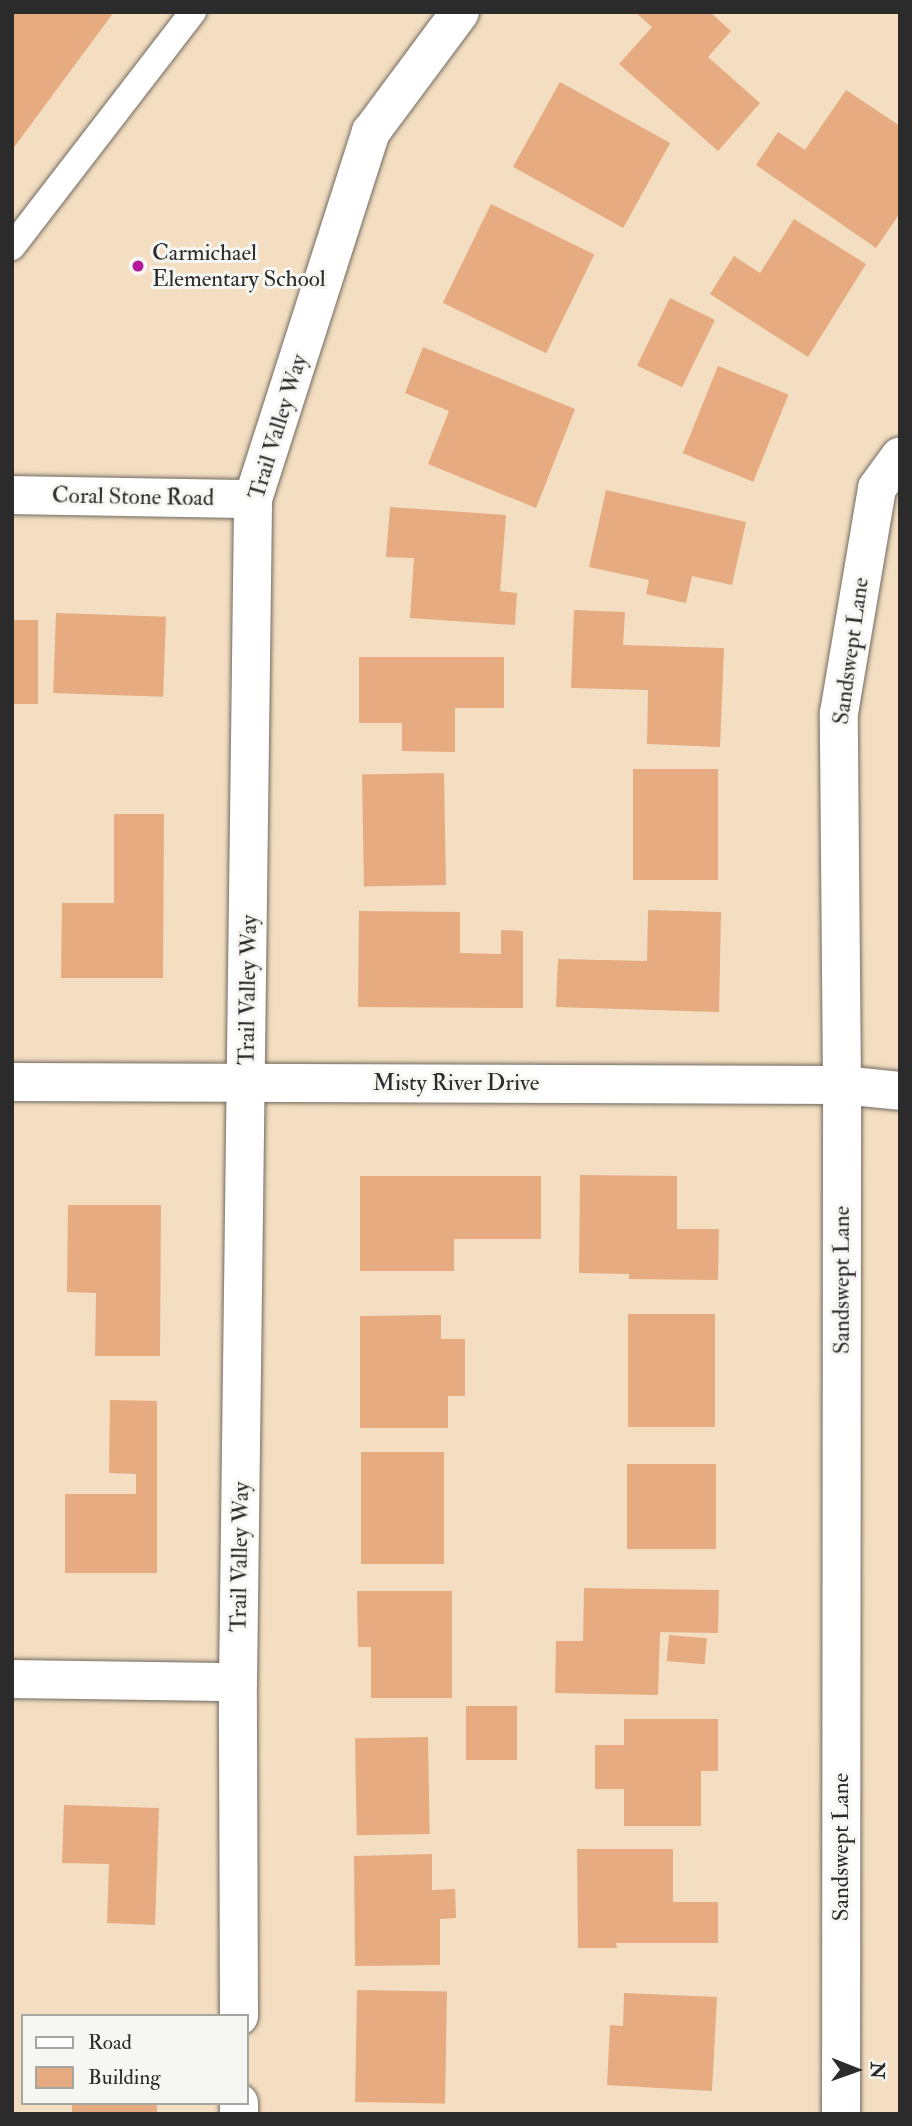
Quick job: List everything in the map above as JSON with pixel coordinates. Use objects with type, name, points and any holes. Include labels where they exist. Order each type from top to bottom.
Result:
[{"type":"street","name":"Trail Valley Way","points":[[239,2014],[238,1682],[253,499],[371,132],[460,12]]},
{"type":"street","name":"Sandswept Lane","points":[[841,2114],[842,1086],[838,713],[877,488],[900,456]]},
{"type":"street","name":"Coral Stone Road","points":[[12,495],[253,499]]},
{"type":"street","name":"Misty River Drive","points":[[12,1082],[247,1081],[842,1086],[900,1091]]},
{"type":"street","points":[[12,1679],[238,1682]]},
{"type":"lane","points":[[12,247],[193,12]]},
{"type":"building","points":[[12,12],[114,12],[12,150]]},
{"type":"building","points":[[635,12],[710,12],[731,31],[708,57],[760,103],[718,151],[619,64],[652,27]]},
{"type":"building","points":[[560,82],[670,143],[623,228],[513,167]]},
{"type":"building","points":[[846,90],[900,126],[900,213],[876,248],[756,165],[778,132],[805,150]]},
{"type":"building","points":[[491,204],[594,254],[546,353],[443,303]]},
{"type":"building","points":[[794,219],[866,264],[808,357],[710,294],[734,256],[760,273]]},
{"type":"building","points":[[670,298],[715,320],[682,387],[637,365]]},
{"type":"building","points":[[423,347],[575,409],[536,508],[428,464],[449,411],[405,393]]},
{"type":"building","points":[[718,366],[788,394],[753,482],[683,453]]},
{"type":"building","points":[[606,490],[746,522],[732,585],[692,576],[686,603],[646,594],[649,580],[589,567]]},
{"type":"building","points":[[390,507],[506,515],[500,591],[517,593],[515,625],[410,618],[414,558],[386,557]]},
{"type":"building","points":[[574,610],[625,612],[623,645],[724,648],[720,747],[647,744],[648,690],[571,688]]},
{"type":"building","points":[[56,613],[166,617],[163,697],[53,693]]},
{"type":"building","points":[[12,620],[38,620],[38,704],[12,704]]},
{"type":"building","points":[[359,657],[504,657],[504,708],[455,708],[455,752],[402,751],[402,723],[359,723]]},
{"type":"building","points":[[633,769],[718,769],[718,880],[633,880]]},
{"type":"building","points":[[444,773],[446,885],[364,886],[362,774]]},
{"type":"building","points":[[114,814],[164,814],[163,978],[61,978],[62,903],[114,903]]},
{"type":"building","points":[[648,910],[721,912],[719,1012],[556,1007],[558,959],[647,961]]},
{"type":"building","points":[[359,911],[460,912],[460,953],[501,954],[501,930],[523,931],[523,1008],[358,1007]]},
{"type":"building","points":[[580,1175],[677,1176],[677,1229],[719,1229],[718,1280],[629,1279],[629,1274],[579,1273]]},
{"type":"building","points":[[360,1176],[541,1176],[541,1239],[454,1239],[454,1271],[360,1271]]},
{"type":"building","points":[[68,1205],[161,1205],[160,1356],[95,1356],[96,1293],[67,1292]]},
{"type":"building","points":[[628,1314],[715,1314],[715,1427],[628,1427]]},
{"type":"building","points":[[441,1315],[441,1339],[465,1339],[465,1396],[448,1396],[448,1428],[360,1428],[360,1316]]},
{"type":"building","points":[[110,1400],[157,1401],[157,1573],[65,1573],[65,1494],[136,1494],[136,1474],[109,1473]]},
{"type":"building","points":[[361,1452],[444,1452],[444,1564],[361,1564]]},
{"type":"building","points":[[627,1464],[716,1464],[716,1549],[627,1549]]},
{"type":"building","points":[[584,1588],[719,1590],[718,1633],[660,1632],[658,1695],[555,1693],[556,1641],[583,1641]]},
{"type":"building","points":[[357,1591],[452,1591],[452,1698],[371,1698],[371,1647],[358,1647]]},
{"type":"building","points":[[669,1635],[707,1638],[705,1664],[667,1661]]},
{"type":"building","points":[[466,1706],[517,1706],[517,1760],[466,1760]]},
{"type":"building","points":[[624,1719],[718,1719],[718,1771],[701,1771],[701,1826],[624,1826],[624,1789],[595,1789],[595,1745],[624,1745]]},
{"type":"building","points":[[428,1737],[430,1834],[357,1835],[355,1738]]},
{"type":"building","points":[[64,1805],[159,1808],[155,1925],[107,1923],[109,1864],[62,1863]]},
{"type":"building","points":[[577,1849],[673,1849],[673,1902],[718,1902],[718,1943],[616,1943],[617,1948],[578,1948]]},
{"type":"building","points":[[432,1854],[432,1890],[455,1889],[456,1918],[440,1919],[440,1965],[355,1966],[354,1856]]},
{"type":"building","points":[[357,1990],[447,1992],[445,2104],[355,2102]]},
{"type":"building","points":[[624,1993],[717,1997],[712,2091],[607,2085],[610,2025],[623,2026]]},
{"type":"building","points":[[72,2105],[157,2105],[157,2114],[72,2114]]},
{"type":"place","name":"Carmichael Elementary School","points":[[138,266]]}]
